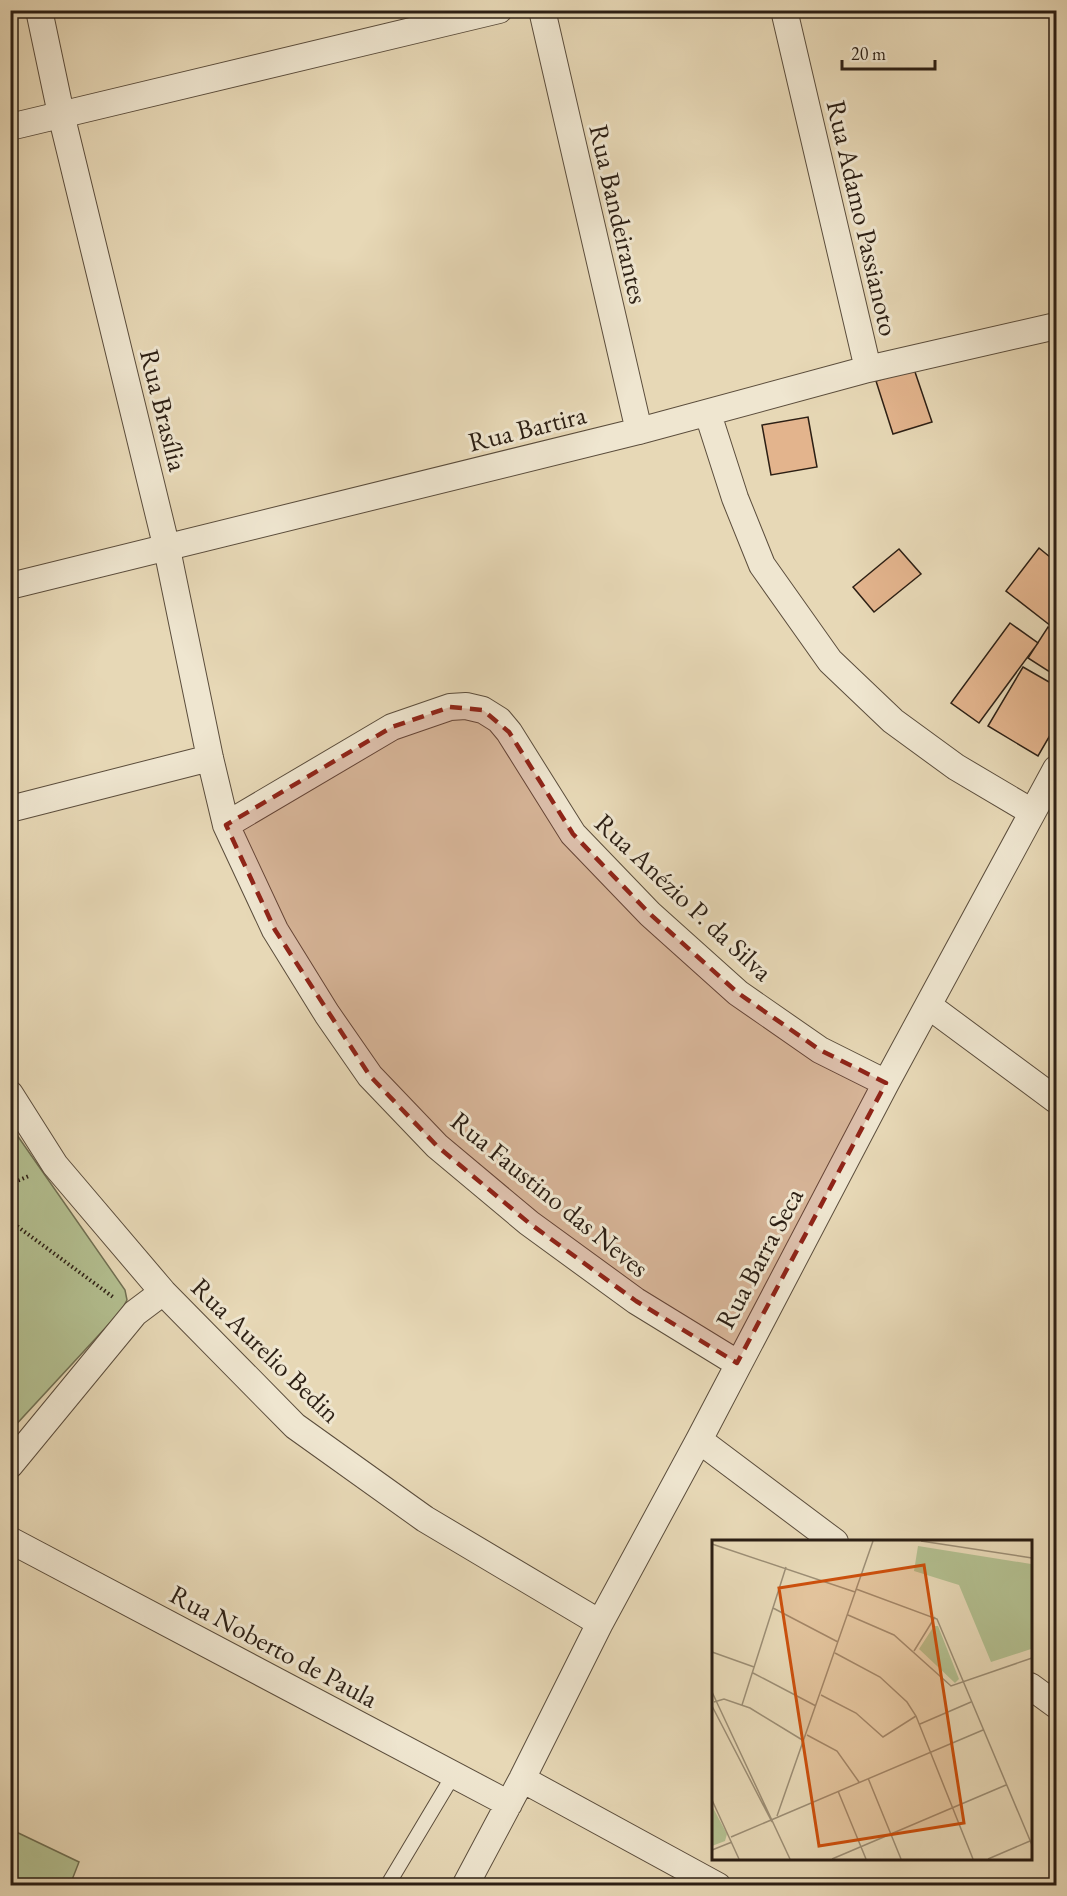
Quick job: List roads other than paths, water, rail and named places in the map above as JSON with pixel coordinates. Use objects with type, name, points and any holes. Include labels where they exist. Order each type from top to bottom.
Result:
[{"type":"street","name":"Rua Brasília","points":[[39,10],[61,114],[167,549],[226,825]]},
{"type":"street","points":[[10,127],[499,10]]},
{"type":"street","name":"Rua Bandeirantes","points":[[542,10],[639,431]]},
{"type":"street","name":"Rua Adamo Passianoto","points":[[784,10],[868,369]]},
{"type":"street","name":"Rua Bartira","points":[[10,586],[708,414],[868,369],[1056,326]]},
{"type":"street","points":[[708,414],[735,498],[762,565],[830,661],[893,721],[956,767],[1032,812]]},
{"type":"street","name":"Rua Anézio P. da Silva","points":[[226,825],[392,727],[450,707],[466,706],[483,710],[499,720],[508,732],[573,834],[650,914],[738,993],[820,1050],[886,1083]]},
{"type":"street","points":[[10,809],[210,758]]},
{"type":"street","name":"Rua Barra Seca","points":[[465,1886],[522,1779],[600,1623],[699,1440],[886,1083],[1056,769]]},
{"type":"street","name":"Rua Faustino das Neves","points":[[226,825],[275,930],[327,1014],[370,1076],[437,1146],[529,1223],[636,1302],[738,1363]]},
{"type":"street","points":[[929,1006],[1056,1100]]},
{"type":"street","name":"Rua Aurelio Bedin","points":[[10,1094],[55,1165],[163,1292],[295,1426],[424,1519],[600,1623]]},
{"type":"street","points":[[10,1465],[135,1313],[163,1292]]},
{"type":"street","points":[[699,1440],[833,1540]]},
{"type":"street","name":"Rua Noberto de Paula","points":[[10,1540],[509,1804]]},
{"type":"street","points":[[1031,1687],[1056,1705]]},
{"type":"street","points":[[522,1779],[718,1886]]},
{"type":"lane","points":[[387,1886],[453,1774]]}]
